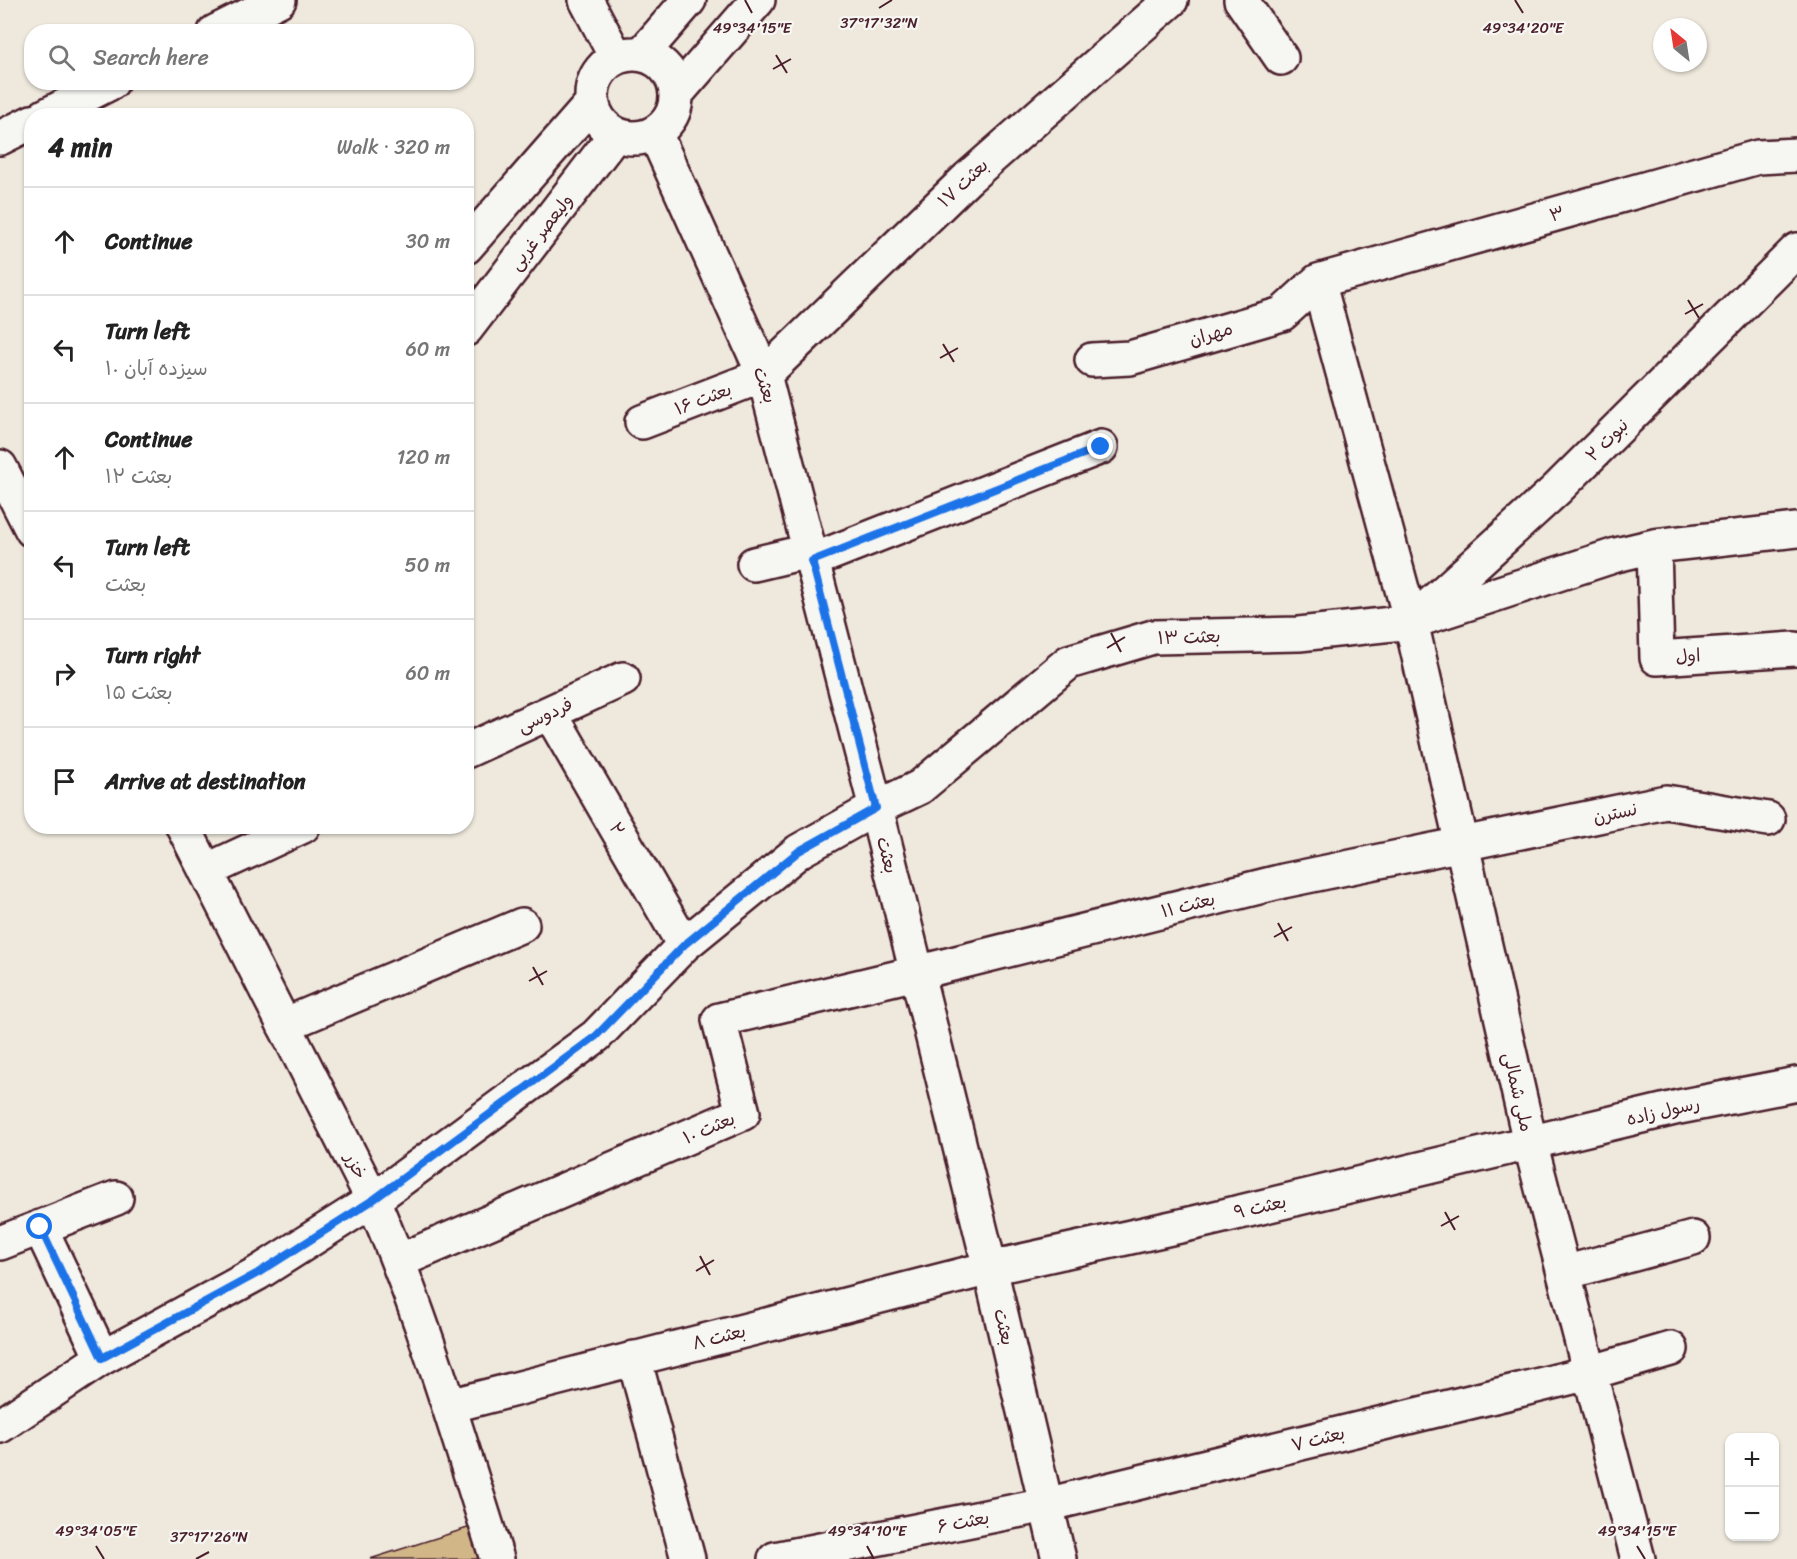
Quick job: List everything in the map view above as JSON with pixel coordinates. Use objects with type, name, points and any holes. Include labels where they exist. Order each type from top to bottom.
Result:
[{"type":"street","points":[[231,24],[279,0]]},
{"type":"street","points":[[586,0],[629,56],[659,62],[671,75],[677,93],[675,108],[668,123],[655,134],[628,139],[615,135],[599,122],[591,104],[592,85],[601,68],[629,56],[689,0]]},
{"type":"street","points":[[677,93],[758,0]]},
{"type":"street","name":"بعثت ۱۷","points":[[764,375],[968,178],[1171,0]]},
{"type":"street","points":[[1240,0],[1281,58]]},
{"type":"street","points":[[61,108],[96,90]]},
{"type":"street","points":[[474,238],[591,104]]},
{"type":"street","points":[[0,138],[24,126]]},
{"type":"street","name":"بعثت","points":[[655,134],[764,375],[876,808],[990,1268],[1059,1559]]},
{"type":"street","name":"ولیعصر غربی","points":[[474,319],[615,135]]},
{"type":"street","name":"۳","points":[[1318,281],[1758,157],[1797,155]]},
{"type":"street","name":"نبوت ۲","points":[[1411,622],[1556,490],[1797,250]]},
{"type":"street","name":"مهران","points":[[1092,360],[1130,358],[1282,314],[1318,281]]},
{"type":"street","name":"ملی شمالی","points":[[1318,281],[1411,622],[1530,1142],[1638,1559]]},
{"type":"street","name":"بعثت ۱۶","points":[[642,422],[764,375]]},
{"type":"street","points":[[754,564],[810,556],[1101,447]]},
{"type":"street","points":[[0,467],[24,514]]},
{"type":"street","name":"بعثت ۱۳","points":[[0,1425],[102,1358],[258,1273],[373,1200],[596,1036],[684,945],[799,851],[876,808],[920,787],[1070,662],[1153,637],[1299,634],[1411,622],[1616,555],[1654,546],[1797,530]]},
{"type":"street","name":"اول","points":[[1654,546],[1657,658],[1795,649]]},
{"type":"street","name":"فردوسی","points":[[474,747],[623,679]]},
{"type":"street","name":"۲","points":[[550,713],[684,945]]},
{"type":"street","name":"نسترن","points":[[1462,845],[1666,802],[1768,819]]},
{"type":"street","name":"خزر","points":[[187,834],[373,1200],[399,1261],[449,1406],[496,1559]]},
{"type":"street","points":[[206,871],[286,834]]},
{"type":"street","name":"بعثت ۱۱","points":[[916,973],[1283,881],[1462,845]]},
{"type":"street","points":[[284,1025],[522,925]]},
{"type":"street","name":"بعثت ۱۰","points":[[399,1261],[743,1113],[719,1020],[916,973]]},
{"type":"street","name":"رسول زاده","points":[[1530,1142],[1679,1107],[1797,1084]]},
{"type":"street","name":"بعثت ۹","points":[[990,1268],[1194,1223],[1530,1142]]},
{"type":"street","points":[[0,1243],[116,1198]]},
{"type":"street","points":[[40,1227],[102,1358]]},
{"type":"street","points":[[1564,1274],[1693,1238]]},
{"type":"street","name":"بعثت ۸","points":[[449,1406],[990,1268]]},
{"type":"street","name":"بعثت ۷","points":[[1046,1506],[1589,1372],[1671,1349]]},
{"type":"street","points":[[634,1358],[688,1559]]},
{"type":"street","name":"بعثت ۶","points":[[775,1559],[1046,1506]]},
{"type":"building","points":[[474,1526],[485,1559],[370,1559]]},
{"type":"route","points":[[40,1227],[102,1358],[258,1273],[373,1200],[596,1036],[684,945],[799,851],[876,808],[812,561],[1101,447]]}]
